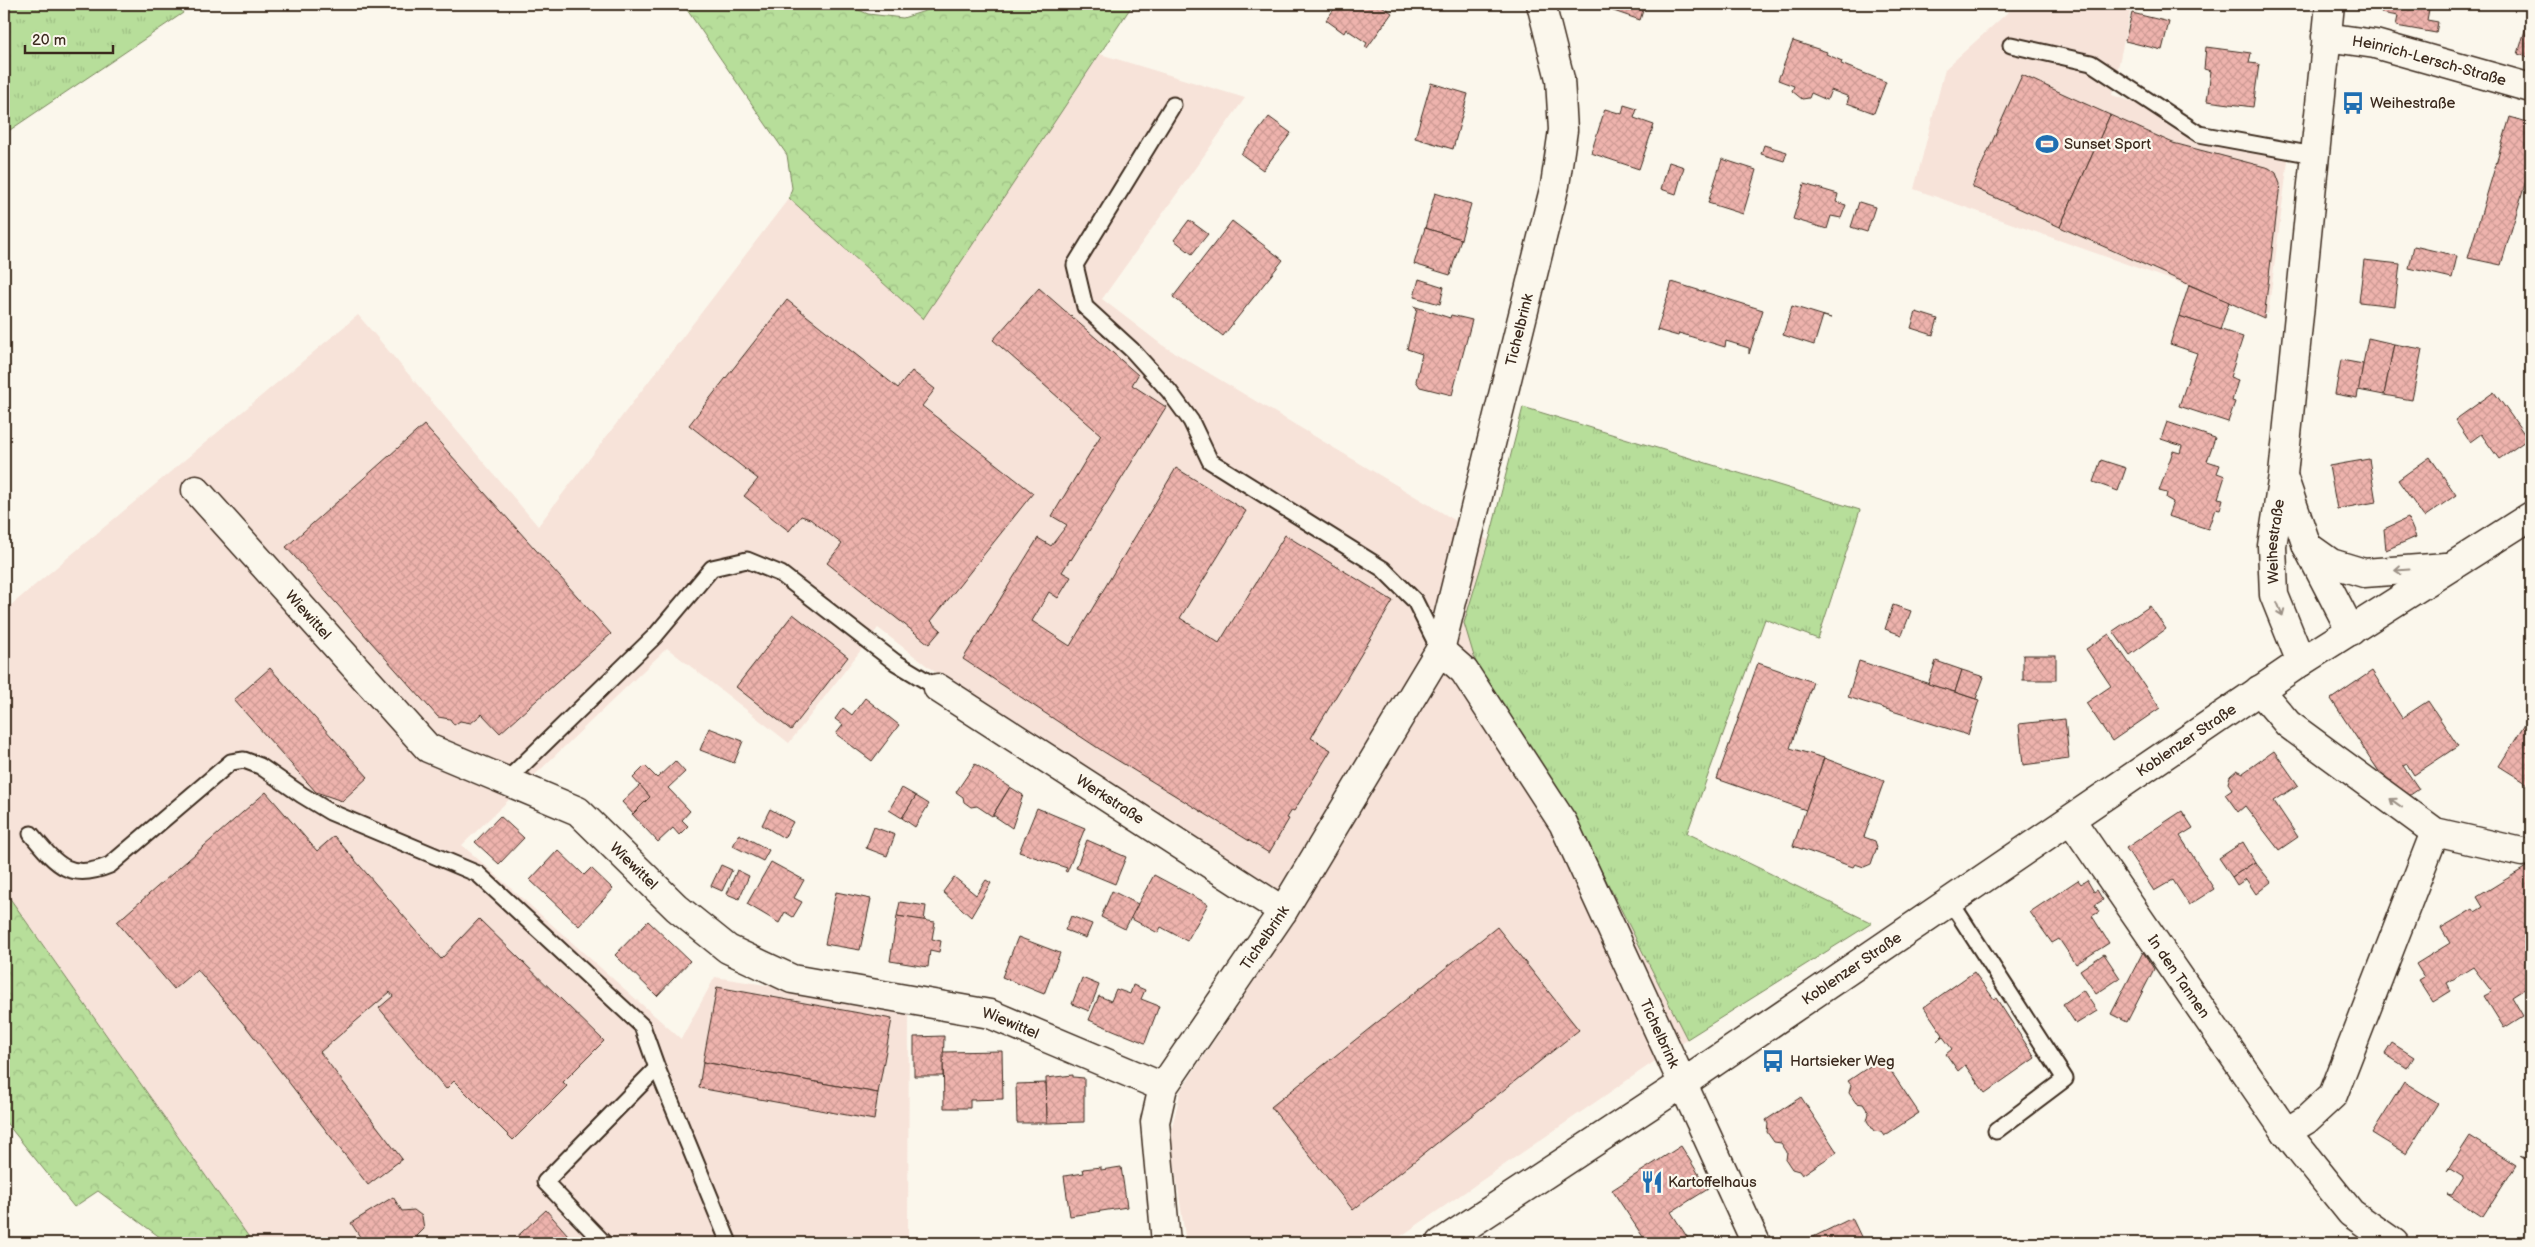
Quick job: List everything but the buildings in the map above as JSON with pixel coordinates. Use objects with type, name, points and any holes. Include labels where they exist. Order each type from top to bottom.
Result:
[{"type":"street","name":"Weihestraße","points":[[2301,662],[2274,595],[2272,546],[2283,475],[2330,4]]},
{"type":"street","name":"Tichelbrink","points":[[1166,1243],[1155,1122],[1163,1087],[1283,911],[1440,650],[1555,185],[1562,130],[1560,79],[1536,5]]},
{"type":"street","name":"Heinrich-Lersch-Straße","points":[[2326,37],[2375,44],[2531,88]]},
{"type":"street","name":"Weihestraße","points":[[2283,475],[2307,546],[2351,631]]},
{"type":"street","name":"Wiewittel","points":[[196,490],[428,748],[578,811],[677,908],[728,949],[792,978],[990,1014],[1163,1087]]},
{"type":"street","name":"Koblenzer Straße","points":[[1441,1243],[1682,1084],[2259,690],[2531,516]]},
{"type":"street","points":[[2307,546],[2331,563],[2364,573],[2450,567]]},
{"type":"street","name":"Tichelbrink","points":[[1440,650],[1464,671],[1563,823],[1682,1084]]},
{"type":"street","name":"Werkstraße","points":[[938,688],[1283,911]]},
{"type":"street","points":[[2259,690],[2288,724],[2435,832],[2522,852]]},
{"type":"street","name":"In den Tannen","points":[[2071,820],[2286,1132],[2351,1213],[2394,1243]]},
{"type":"street","points":[[2286,1132],[2306,1120],[2333,1094],[2435,832]]},
{"type":"street","points":[[1682,1084],[1756,1243]]},
{"type":"lane","points":[[2011,45],[2091,63],[2199,134],[2314,155]]},
{"type":"lane","points":[[1173,105],[1075,265],[1085,307],[1132,350],[1169,391],[1191,421],[1210,461],[1383,569],[1415,601],[1440,650]]},
{"type":"lane","points":[[507,780],[655,636],[712,568],[747,560],[781,574],[895,662],[938,688]]},
{"type":"lane","points":[[31,834],[54,863],[74,871],[93,872],[110,865],[231,762],[244,760],[260,766],[302,796],[330,812],[478,874],[642,1026],[657,1068],[729,1243]]},
{"type":"lane","points":[[1950,901],[2065,1079],[1996,1131]]},
{"type":"lane","points":[[604,1243],[545,1182],[657,1068]]},
{"type":"shaded area","points":[[2017,4],[2132,4],[2112,95],[2289,153],[2268,314],[1914,189],[1945,69]]},
{"type":"shaded area","points":[[1100,54],[1245,98],[1102,299],[1162,345],[1488,540],[1464,623],[1575,819],[1687,1039],[1391,1243],[1186,1243],[1170,1135],[1181,1090],[1303,908],[948,682],[878,628],[789,743],[667,648],[462,845],[681,1039],[715,977],[909,1008],[908,1243],[253,1243],[4,890],[4,611],[358,315],[538,526],[789,198],[923,318]]},
{"type":"green space","points":[[4,4],[177,4],[183,13],[4,134]]},
{"type":"green space","points":[[683,4],[845,4],[868,14],[903,18],[947,4],[1133,4],[923,319],[789,198],[792,188],[787,155]]},
{"type":"green space","points":[[1523,407],[1860,510],[1818,639],[1765,619],[1687,833],[1872,923],[1687,1039],[1575,819],[1476,663],[1464,623],[1490,537]]},
{"type":"green space","points":[[4,890],[253,1243],[164,1243],[165,1241],[98,1191],[74,1207],[4,1120]]},
{"type":"place","name":"Weihestraße","points":[[2353,103]]},
{"type":"place","name":"Sunset Sport","points":[[2047,144]]},
{"type":"place","name":"Hartsieker Weg","points":[[1773,1061]]},
{"type":"place","name":"Kartoffelhaus","points":[[1652,1182]]}]
